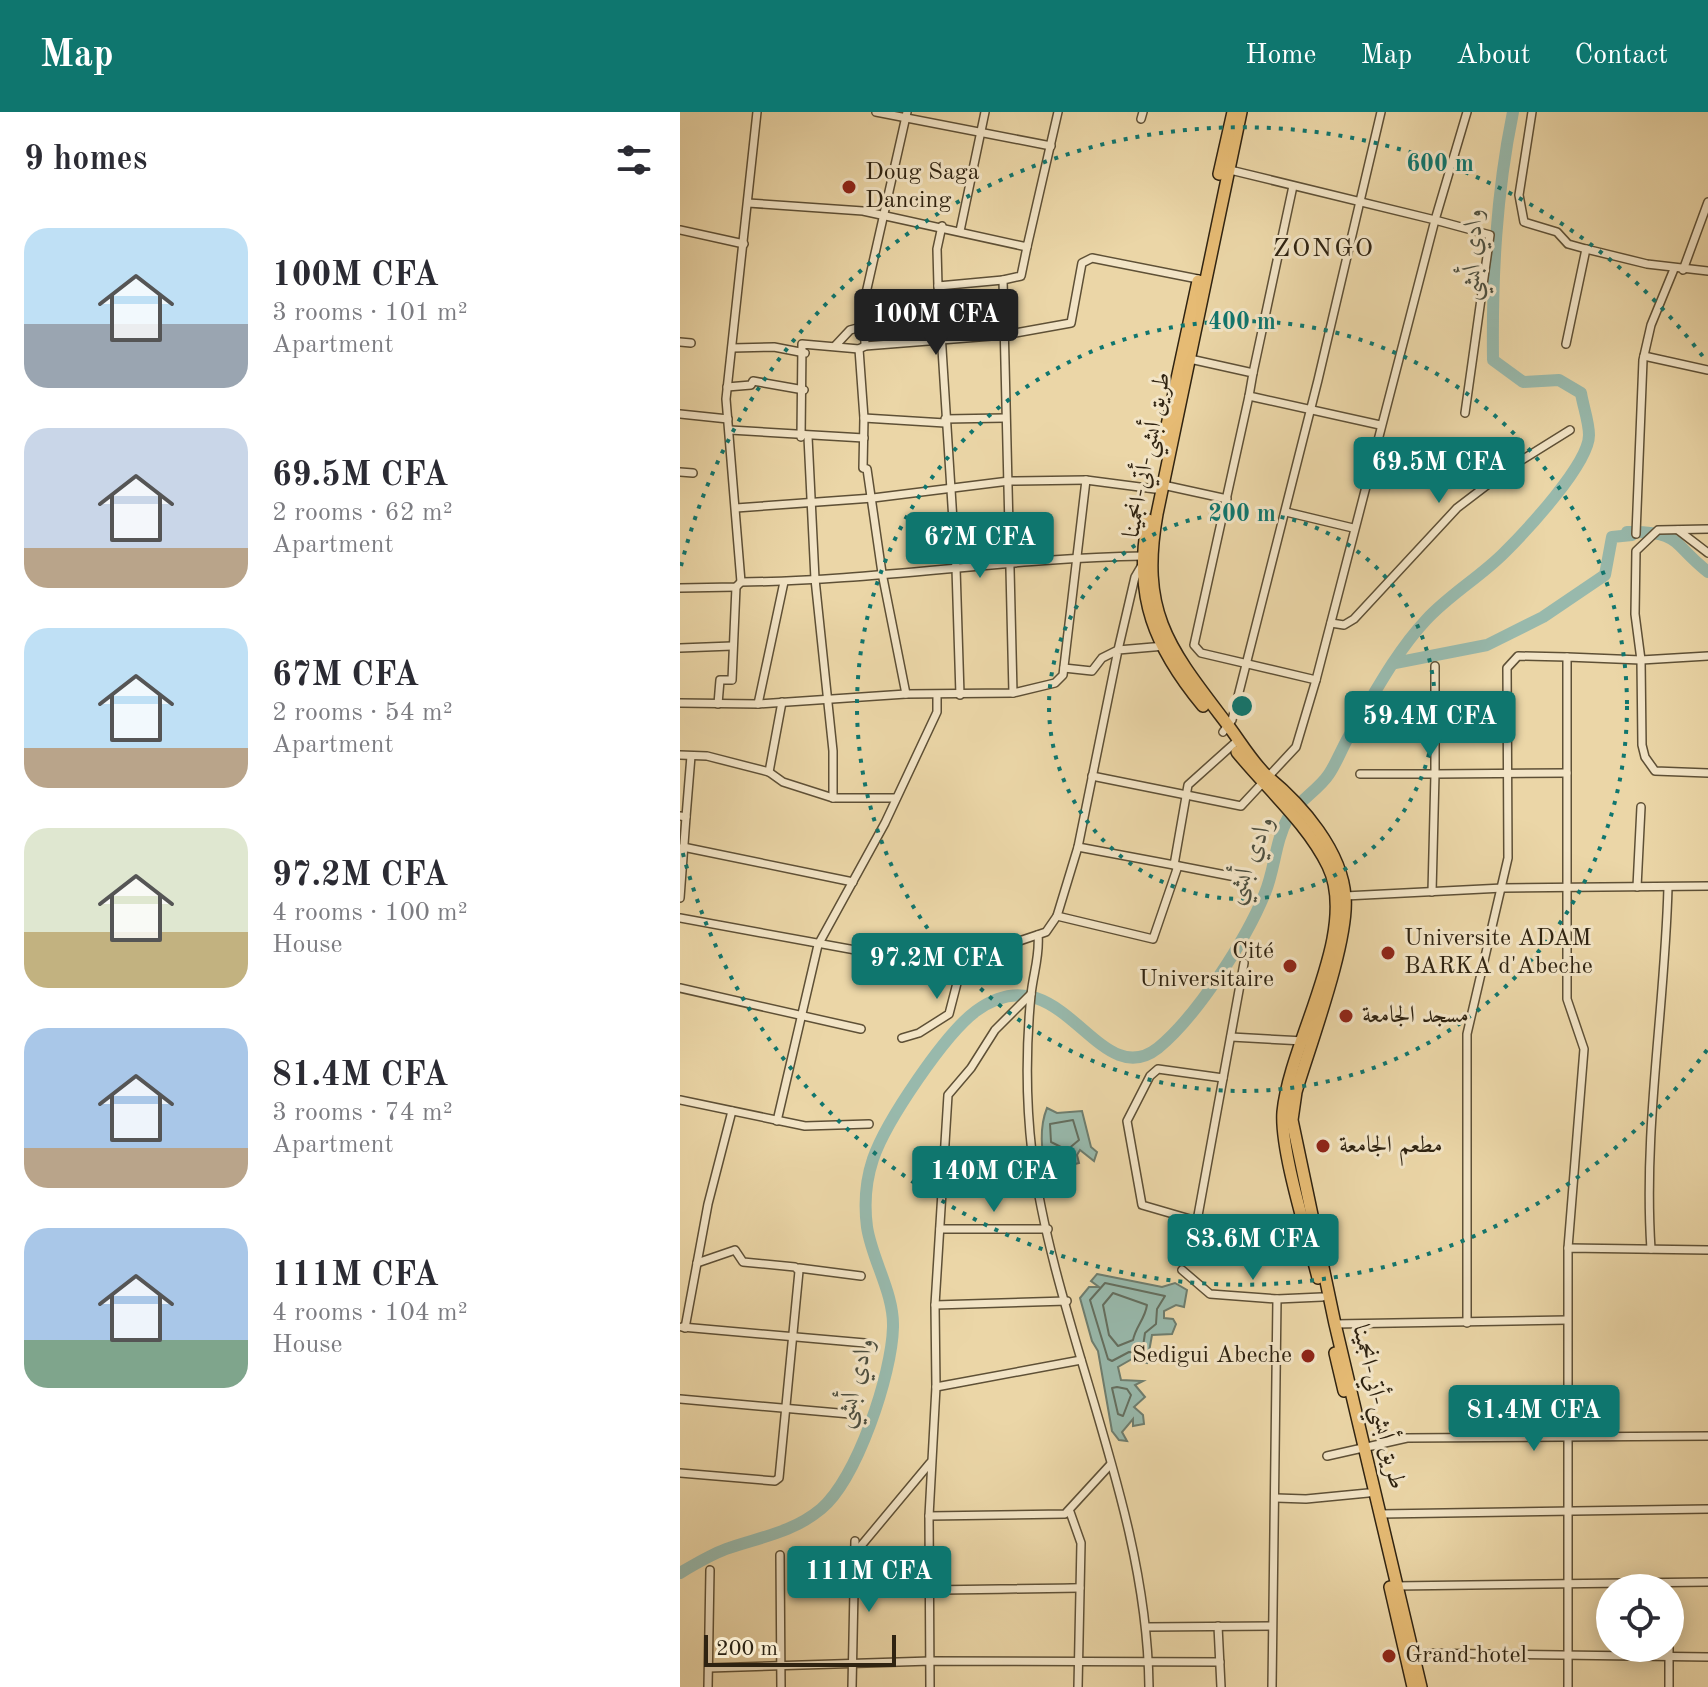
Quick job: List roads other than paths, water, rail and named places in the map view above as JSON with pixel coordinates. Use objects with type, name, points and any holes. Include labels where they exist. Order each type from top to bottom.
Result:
[{"type":"highway","points":[[1236,116],[1198,279],[1143,560],[1147,606],[1181,679],[1338,865],[1345,896],[1344,923],[1283,1121],[1311,1231],[1322,1297],[1361,1446],[1368,1493],[1393,1586],[1413,1687]]},
{"type":"highway","name":"طريق أبشي-أتي-انجمينا","points":[[1178,391],[1190,359],[1224,169]]},
{"type":"highway","name":"طريق أبشي-أتي-انجمينا","points":[[1159,487],[1151,566],[1165,646]]},
{"type":"highway","points":[[1307,1041],[1337,914],[1336,887],[1315,836]]},
{"type":"highway","name":"طريق أبشي-أتي-انجمينا","points":[[1311,1231],[1335,1324],[1344,1376]]},
{"type":"highway","name":"طريق أبشي-أتي-انجمينا","points":[[1361,1446],[1380,1514],[1393,1586],[1421,1687]]},
{"type":"street","points":[[718,704],[720,680],[732,680],[738,585],[727,387],[757,112]]},
{"type":"street","points":[[876,112],[906,115],[981,134],[1051,146]]},
{"type":"street","points":[[960,231],[985,112]]},
{"type":"street","points":[[938,286],[1021,276],[1058,112]]},
{"type":"street","points":[[1226,730],[1247,665],[1286,512],[1381,112]]},
{"type":"street","points":[[1092,776],[1241,806],[1269,783],[1296,747],[1435,220],[1467,112]]},
{"type":"street","points":[[1532,112],[1519,195],[1524,222],[1557,232],[1568,244],[1586,249],[1674,269],[1708,271]]},
{"type":"street","points":[[906,115],[864,302],[862,347],[863,468],[867,469],[873,498],[882,573],[906,694]]},
{"type":"street","points":[[1224,169],[1490,235],[1465,413]]},
{"type":"street","points":[[1293,186],[1194,645],[1201,653],[1316,680]]},
{"type":"street","points":[[1683,270],[1708,202]]},
{"type":"street","points":[[748,203],[885,215],[1027,247]]},
{"type":"street","points":[[942,226],[937,249],[940,341],[956,568],[960,695]]},
{"type":"street","points":[[680,230],[744,244]]},
{"type":"street","points":[[1566,344],[1586,249]]},
{"type":"street","points":[[833,798],[833,751],[815,579],[805,437],[805,353],[802,344],[862,347],[940,341],[1004,335],[1071,323],[1077,282],[1086,259],[1198,279]]},
{"type":"street","points":[[1636,534],[1644,356],[1651,325],[1674,269]]},
{"type":"street","points":[[1003,280],[1013,693]]},
{"type":"street","points":[[835,346],[850,330],[865,326]]},
{"type":"street","points":[[680,342],[691,343]]},
{"type":"street","points":[[732,348],[774,347],[805,353]]},
{"type":"street","points":[[1644,356],[1708,370]]},
{"type":"street","points":[[1190,359],[1253,373]]},
{"type":"street","points":[[727,387],[751,385],[753,381],[804,390]]},
{"type":"street","points":[[1249,396],[1380,425]]},
{"type":"street","points":[[680,414],[728,419]]},
{"type":"street","points":[[864,418],[945,421],[1005,418]]},
{"type":"street","points":[[730,430],[805,437],[864,438]]},
{"type":"street","points":[[1331,623],[1344,625],[1354,619],[1457,508],[1512,466],[1570,430]]},
{"type":"street","points":[[680,472],[693,473]]},
{"type":"street","points":[[736,508],[873,498],[1009,481],[1086,480],[1159,487],[1227,499]]},
{"type":"street","points":[[680,703],[758,704],[906,694],[1013,693],[1061,680],[1086,480]]},
{"type":"street","points":[[1286,512],[1353,528]]},
{"type":"street","points":[[1708,529],[1677,529],[1650,534],[1636,551],[1635,614],[1641,660],[1642,745],[1650,766],[1655,771],[1708,773]]},
{"type":"street","points":[[1677,529],[1708,553]]},
{"type":"street","points":[[680,588],[1075,557],[1143,560],[1135,577],[1118,650],[1078,847],[1057,916],[1046,932],[963,960],[899,958],[680,918]]},
{"type":"street","points":[[758,704],[784,582]]},
{"type":"street","points":[[680,648],[732,646]]},
{"type":"street","points":[[1064,668],[1092,671],[1102,658],[1118,650],[1165,646]]},
{"type":"street","points":[[1467,1323],[1467,1034],[1508,858],[1507,668],[1518,656],[1641,660],[1708,656]]},
{"type":"street","points":[[1567,657],[1567,999],[1584,1049],[1568,1248],[1568,1687]]},
{"type":"street","points":[[1432,892],[1435,666]]},
{"type":"street","points":[[777,1121],[818,945],[896,798],[937,712],[937,695]]},
{"type":"street","points":[[769,772],[782,702]]},
{"type":"street","points":[[1057,916],[1153,939],[1176,866],[1192,780],[1235,743]]},
{"type":"street","points":[[680,755],[707,756],[769,772],[783,782],[833,798],[896,798]]},
{"type":"street","points":[[680,898],[683,816],[691,756]]},
{"type":"street","points":[[1360,774],[1567,773]]},
{"type":"street","points":[[1637,887],[1641,807]]},
{"type":"street","points":[[683,847],[853,882]]},
{"type":"street","points":[[1078,847],[1246,879]]},
{"type":"street","points":[[1345,896],[1503,888],[1708,886]]},
{"type":"street","points":[[1651,1249],[1651,1120],[1658,1061],[1668,887]]},
{"type":"street","points":[[1038,935],[1039,951],[1031,994],[1028,1072],[1032,1153],[1147,1627],[1149,1687]]},
{"type":"street","points":[[902,1038],[919,1033],[949,1014],[963,960]]},
{"type":"street","points":[[1197,1221],[1244,963]]},
{"type":"street","points":[[680,988],[861,1029]]},
{"type":"street","points":[[930,1687],[929,1516],[936,1387],[935,1305],[948,1095],[971,1068],[995,1030],[1031,994]]},
{"type":"street","points":[[1231,1037],[1307,1041]]},
{"type":"street","points":[[1223,1078],[1158,1069],[1150,1076],[1127,1121],[1142,1205],[1197,1221],[1311,1231]]},
{"type":"street","points":[[680,1100],[805,1126],[869,1124]]},
{"type":"street","points":[[732,1111],[682,1327],[865,1343]]},
{"type":"street","points":[[940,1229],[1048,1229]]},
{"type":"street","points":[[1568,1248],[1708,1250]]},
{"type":"street","points":[[697,1263],[735,1250],[743,1262],[861,1276]]},
{"type":"street","points":[[680,1473],[775,1481],[781,1471],[799,1268]]},
{"type":"street","points":[[1182,1270],[1210,1294],[1277,1299],[1322,1297]]},
{"type":"street","points":[[1272,1687],[1277,1299]]},
{"type":"street","points":[[935,1305],[1067,1301]]},
{"type":"street","points":[[1335,1324],[1567,1320]]},
{"type":"street","points":[[936,1387],[1081,1360]]},
{"type":"street","points":[[680,1399],[850,1414]]},
{"type":"street","points":[[1327,1456],[1407,1438],[1708,1436]]},
{"type":"street","points":[[855,1553],[931,1462]]},
{"type":"street","points":[[929,1516],[1070,1512],[1110,1465]]},
{"type":"street","points":[[1276,1498],[1306,1499],[1368,1493]]},
{"type":"street","points":[[1380,1514],[1708,1509]]},
{"type":"street","points":[[1070,1512],[1081,1543],[1078,1687]]},
{"type":"street","points":[[852,1687],[855,1541]]},
{"type":"street","points":[[780,1555],[778,1666],[781,1687]]},
{"type":"street","points":[[708,1687],[710,1570]]},
{"type":"street","points":[[1684,1584],[1708,1582]]},
{"type":"street","points":[[1393,1586],[1596,1584]]},
{"type":"street","points":[[930,1590],[1080,1588]]},
{"type":"street","points":[[1218,1626],[1221,1687]]},
{"type":"street","points":[[1147,1627],[1272,1626]]},
{"type":"street","points":[[1414,1653],[1596,1657]]},
{"type":"street","points":[[1684,1658],[1708,1657]]},
{"type":"street","points":[[709,1668],[931,1661],[1220,1662]]},
{"type":"street","points":[[1669,1662],[1669,1687]]},
{"type":"water","points":[[1047,1108],[1057,1113],[1082,1111],[1091,1147],[1097,1152],[1094,1161],[1080,1150],[1077,1155],[1079,1163],[1063,1167],[1054,1150],[1056,1166],[1068,1177],[1065,1186],[1048,1179],[1046,1171],[1042,1134]]},
{"type":"water","points":[[1097,1274],[1162,1287],[1175,1283],[1187,1290],[1184,1307],[1176,1305],[1164,1311],[1164,1318],[1173,1319],[1176,1324],[1172,1334],[1152,1335],[1147,1363],[1132,1359],[1118,1367],[1121,1380],[1143,1381],[1135,1385],[1145,1397],[1134,1407],[1143,1415],[1144,1424],[1133,1426],[1133,1419],[1122,1432],[1127,1441],[1119,1440],[1112,1431],[1098,1351],[1092,1341],[1080,1298],[1089,1287],[1099,1287],[1091,1281]]},
{"type":"waterway","name":"وادي أبشي","points":[[680,1573],[720,1551],[787,1529],[810,1517],[821,1509],[847,1475],[879,1397],[893,1327],[887,1289],[867,1227],[869,1175],[890,1123],[949,1038],[976,1011],[1006,996],[1032,997],[1055,1008],[1116,1054],[1136,1058],[1158,1048],[1204,997],[1233,954],[1265,893],[1288,818],[1329,774],[1375,691],[1404,647],[1435,611],[1514,543],[1555,497],[1579,463],[1589,435],[1581,393],[1559,380],[1523,382],[1493,360],[1496,235],[1513,112]]},
{"type":"waterway","points":[[1627,532],[1667,537],[1708,572]]},
{"type":"waterway","points":[[1395,663],[1487,645],[1543,617],[1605,575],[1612,537],[1632,535]]},
{"type":"place","name":"Doug Saga Dancing","points":[[849,187]]},
{"type":"place","name":"Universite ADAM BARKA d'Abeche","points":[[1388,953]]},
{"type":"place","name":"Cité Universitaire","points":[[1290,966]]},
{"type":"place","name":"مسجد الجامعة","points":[[1346,1016]]},
{"type":"place","name":"مطعم الجامعة","points":[[1323,1146]]},
{"type":"place","name":"Sedigui Abeche","points":[[1308,1356]]},
{"type":"place","name":"Grand hotel","points":[[1389,1656]]},
{"type":"district","name":"ZONGO","points":[[1324,249]]}]
